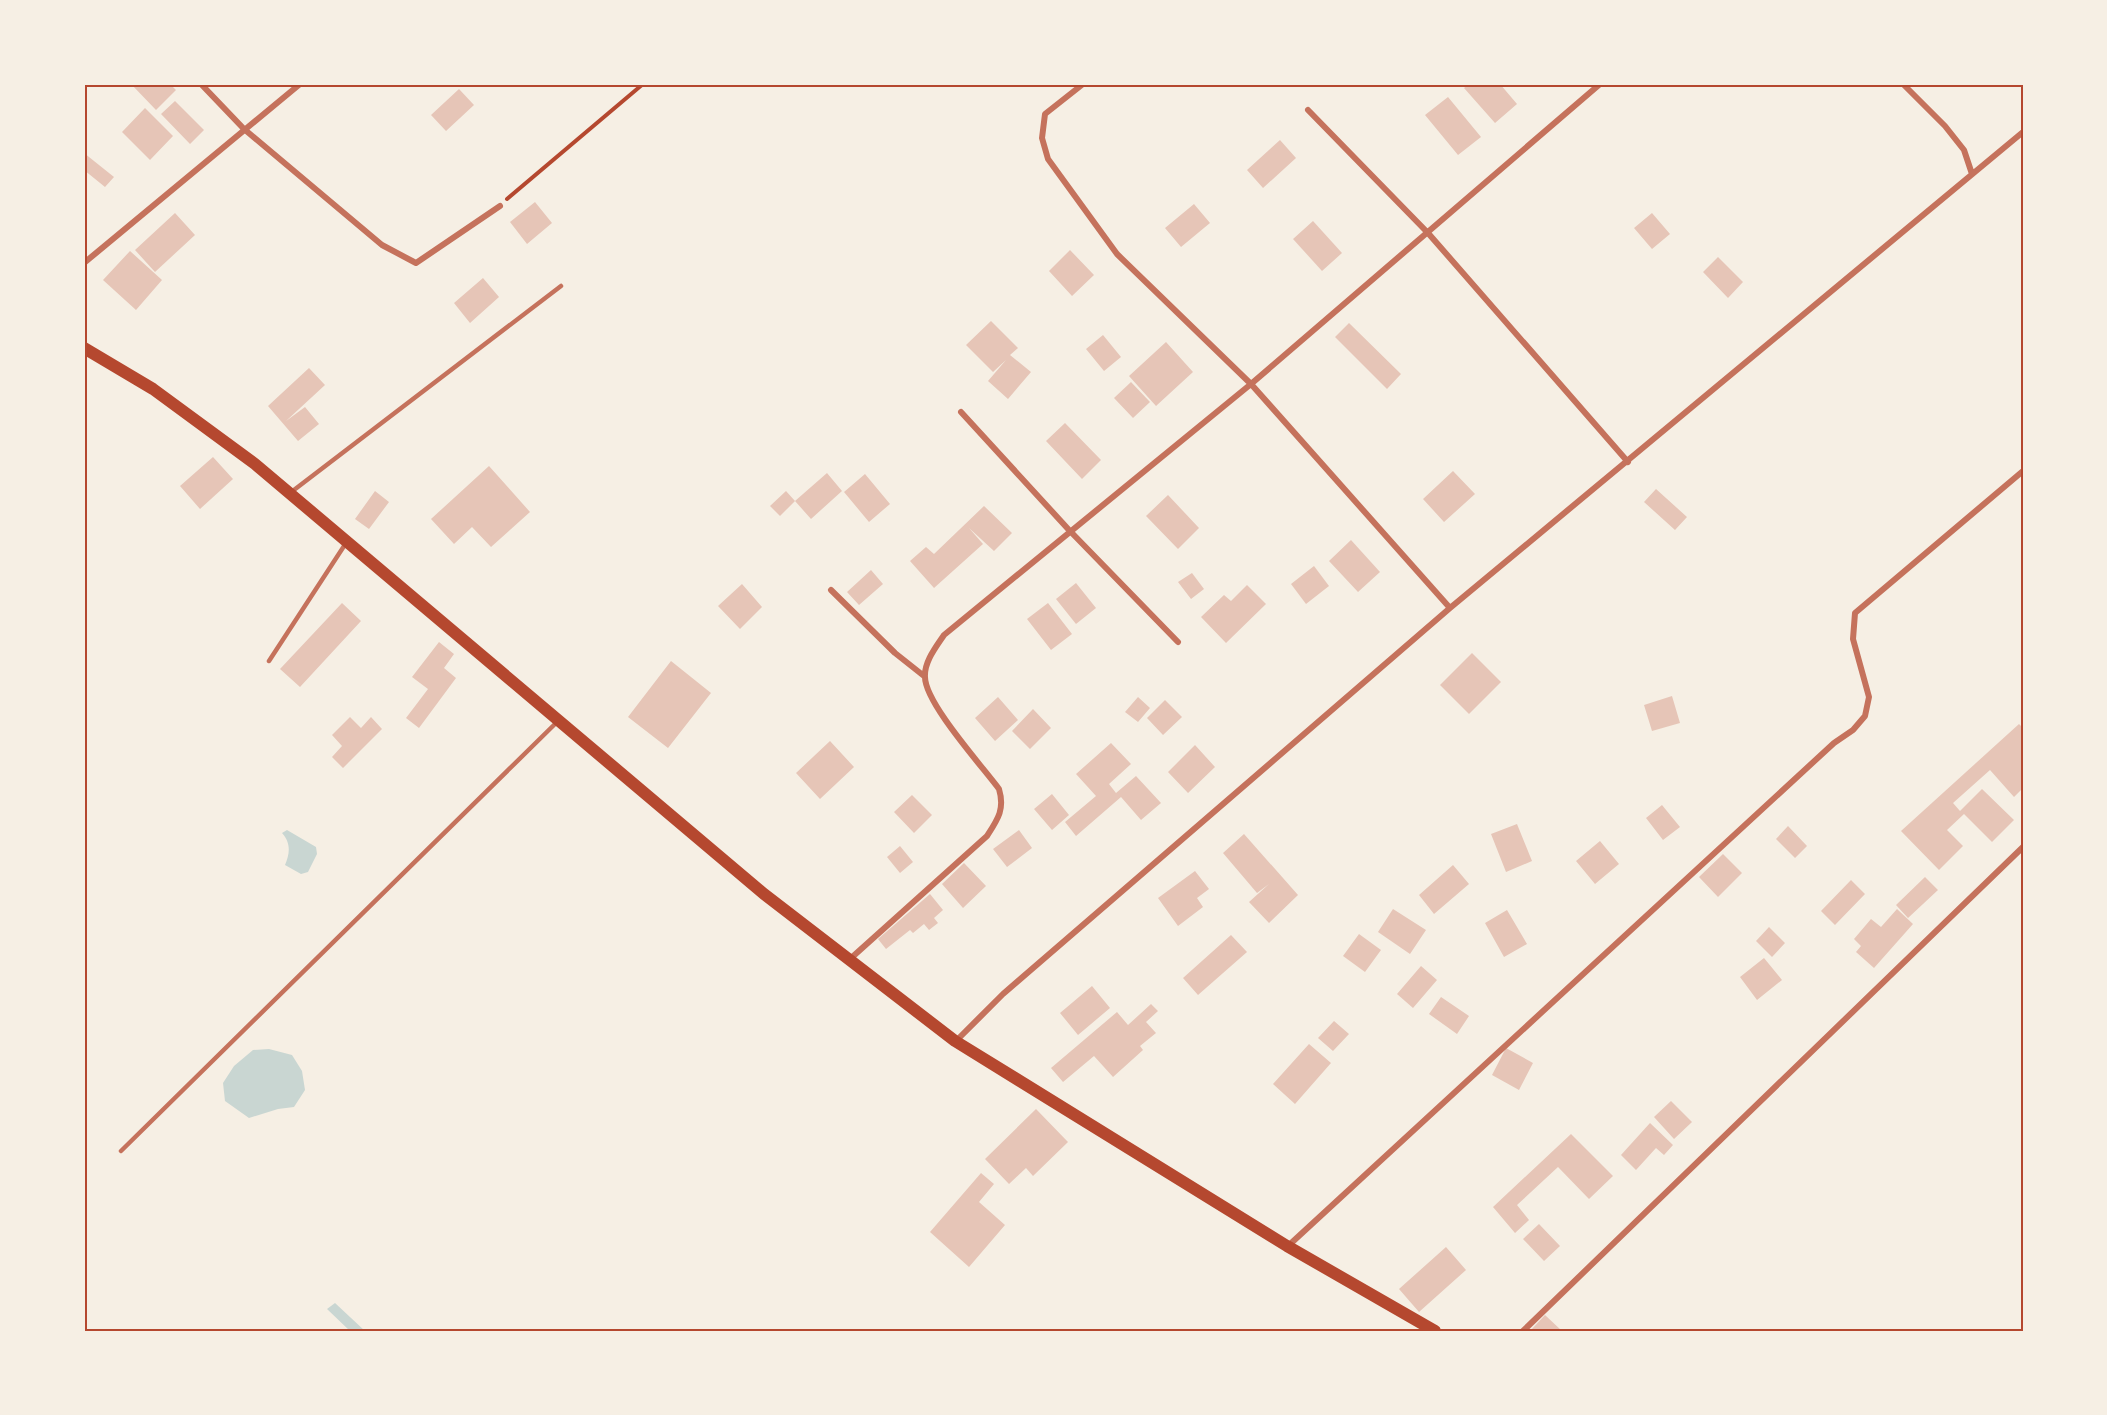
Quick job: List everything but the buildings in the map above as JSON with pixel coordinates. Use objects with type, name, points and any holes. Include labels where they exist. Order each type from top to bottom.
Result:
[{"type":"main road","points":[[84,348],[153,389],[290,493],[764,894],[955,1041],[1287,1246],[1435,1331]]},
{"type":"street","points":[[201,84],[244,129],[382,245],[416,263],[500,206]]},
{"type":"street","points":[[84,263],[300,84]]},
{"type":"street","points":[[1083,84],[1045,114],[1042,138],[1048,159],[1117,254],[1251,384],[1450,608]]},
{"type":"street","points":[[1904,84],[1945,126],[1964,150],[1972,174]]},
{"type":"street","points":[[850,959],[987,836],[1000,816],[1003,803],[999,789],[929,697],[924,676],[931,655],[944,635],[1069,530],[1251,384],[1596,85]]},
{"type":"street","points":[[1308,110],[1428,232],[1628,462]]},
{"type":"street","points":[[955,1041],[1003,993],[1450,608],[2023,132]]},
{"type":"street","points":[[961,412],[1069,530],[1178,642]]},
{"type":"street","points":[[1287,1246],[1834,743],[1853,730],[1865,716],[1869,697],[1853,639],[1855,613],[2023,471]]},
{"type":"street","points":[[831,590],[896,653],[924,676]]},
{"type":"street","points":[[1523,1331],[2023,847]]},
{"type":"lane","points":[[290,493],[561,286]]},
{"type":"lane","points":[[269,661],[347,541]]},
{"type":"lane","points":[[121,1151],[558,720]]},
{"type":"path","points":[[500,206],[643,84]]},
{"type":"shaded area","points":[[287,830],[316,847],[317,854],[308,872],[301,874],[285,865],[289,848],[282,833]]},
{"type":"shaded area","points":[[269,1049],[292,1055],[302,1071],[305,1090],[294,1107],[278,1109],[249,1118],[225,1101],[223,1083],[234,1066],[253,1050]]},
{"type":"shaded area","points":[[335,1303],[365,1331],[350,1331],[327,1309]]}]
